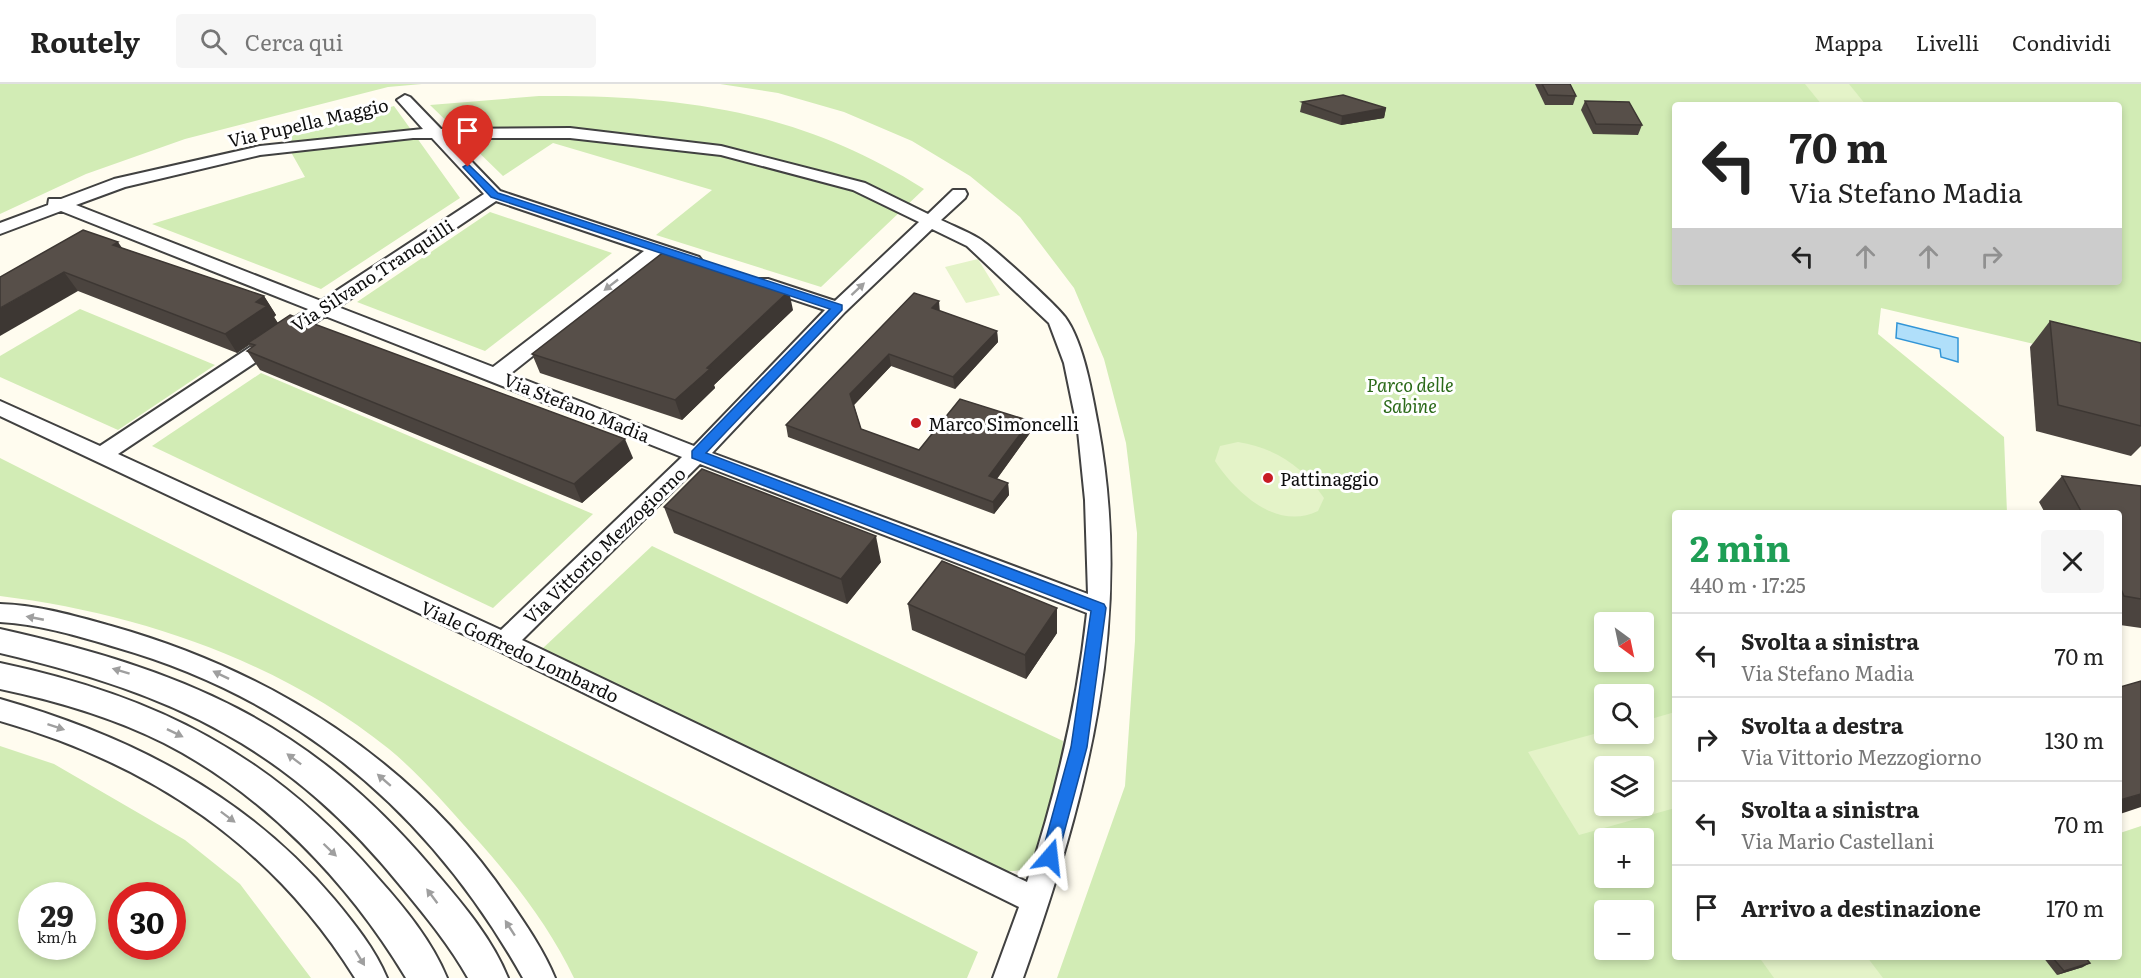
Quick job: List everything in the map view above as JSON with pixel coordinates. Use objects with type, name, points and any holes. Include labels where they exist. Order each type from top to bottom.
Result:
[{"type":"street","name":"Via Pupella Maggio","points":[[382,104],[426,97]]},
{"type":"street","points":[[405,100],[494,195],[705,265]]},
{"type":"street","name":"Via Pupella Maggio","points":[[0,229],[55,203],[162,160],[251,133]]},
{"type":"street","name":"Via Vittorio Mezzogiorno","points":[[504,642],[697,455],[953,189],[975,209]]},
{"type":"street","name":"Via Silvano Tranquilli","points":[[100,456],[494,195]]},
{"type":"street","name":"Via Stefano Madia","points":[[55,203],[497,374],[697,455],[1099,608]]},
{"type":"street","points":[[497,374],[657,249]]},
{"type":"street","points":[[1008,978],[1036,901],[1075,765],[1090,685],[1099,608],[1094,465],[1079,380],[1059,323],[1046,299],[1018,258]]},
{"type":"street","points":[[750,279],[838,308]]},
{"type":"street","name":"Viale Goffredo Lombardo","points":[[0,408],[504,642],[1036,901]]},
{"type":"street","points":[[0,613],[60,623],[143,643],[201,665],[293,711],[370,768],[407,800],[444,838],[482,886],[540,978]]},
{"type":"street","points":[[0,641],[76,658],[159,684],[216,711],[280,748],[334,789],[378,830],[455,927],[489,978]]},
{"type":"street","points":[[0,676],[84,696],[178,734],[248,779],[301,822],[351,871],[428,978]]},
{"type":"street","points":[[0,710],[80,734],[160,773],[228,817],[304,884],[341,927],[372,978]]},
{"type":"green space","points":[[0,84],[422,84],[388,87],[185,139],[86,174],[0,214]]},
{"type":"green space","name":"Parco delle Sabine","points":[[720,84],[2141,84],[2141,354],[2098,359],[1881,308],[1878,334],[2004,437],[2007,510],[1672,510],[1672,960],[2122,960],[2122,832],[2141,826],[2141,978],[1057,978],[1125,786],[1135,641],[1137,533],[1126,443],[1104,359],[1074,288],[1020,217],[970,176],[912,141],[844,112],[778,93]]},
{"type":"green space","points":[[1805,84],[1849,84],[1864,102],[1820,102]]},
{"type":"green space","points":[[539,96],[642,99],[691,104],[739,113],[786,125],[832,141],[924,189],[821,287],[656,235],[712,190],[553,143],[503,176],[430,105]]},
{"type":"green space","points":[[394,106],[460,198],[321,289],[152,224],[305,177],[283,138]]},
{"type":"green space","points":[[490,212],[612,253],[485,351],[357,302]]},
{"type":"green space","points":[[978,259],[1000,295],[966,303],[945,267]]},
{"type":"green space","points":[[80,309],[215,365],[118,430],[0,377],[0,356]]},
{"type":"green space","points":[[261,373],[593,514],[493,608],[152,446]]},
{"type":"green space","name":"Pattinaggio","points":[[1238,442],[1276,454],[1297,468],[1324,498],[1318,511],[1303,516],[1288,516],[1259,506],[1246,496],[1215,461],[1220,446]]},
{"type":"green space","points":[[0,458],[978,952],[967,978],[574,978],[541,920],[487,850],[411,769],[389,749],[347,718],[302,690],[254,666],[205,646],[104,615],[0,596]]},
{"type":"green space","points":[[652,546],[1063,741],[1060,776],[1035,862],[1014,871],[993,868],[542,649]]},
{"type":"green space","points":[[1672,713],[1672,809],[1654,814],[1654,756],[1594,756],[1594,816],[1647,816],[1604,828],[1594,828],[1594,831],[1579,835],[1528,752],[1594,734],[1594,744],[1654,744],[1654,718]]},
{"type":"green space","points":[[0,746],[54,764],[185,840],[240,884],[311,978],[0,978]]},
{"type":"green space","points":[[1761,960],[1869,960],[1883,978],[1774,978]]},
{"type":"water","points":[[1897,323],[1958,338],[1958,362],[1941,357],[1940,349],[1896,338]]},
{"type":"building","points":[[1542,84],[1570,84],[1576,96],[1548,95]]},
{"type":"building","points":[[1343,95],[1386,108],[1342,116],[1302,102]]},
{"type":"building","points":[[1585,101],[1629,102],[1642,125],[1596,124]]},
{"type":"building","points":[[83,230],[118,242],[113,245],[264,296],[256,302],[267,306],[225,334],[64,272],[0,308],[0,277]]},
{"type":"building","points":[[665,251],[789,291],[675,400],[532,354]]},
{"type":"building","points":[[914,293],[939,301],[932,308],[997,331],[953,377],[889,354],[850,394],[861,429],[919,450],[960,399],[1030,421],[989,476],[1008,483],[993,502],[786,425]]},
{"type":"building","points":[[290,315],[625,439],[574,484],[247,351],[255,345],[248,343]]},
{"type":"building","points":[[2050,321],[2141,343],[2141,426],[2058,405]]},
{"type":"building","points":[[702,469],[876,536],[841,579],[664,507]]},
{"type":"building","points":[[2062,476],[2141,486],[2141,599],[2124,596],[2122,592],[2122,510],[2080,510]]},
{"type":"building","points":[[942,561],[1057,608],[1025,655],[908,604]]},
{"type":"building","points":[[2141,681],[2141,794],[2122,799],[2122,686]]},
{"type":"building","points":[[2055,960],[2088,960],[2090,963],[2064,971]]},
{"type":"place","name":"Marco Simoncelli","points":[[916,423]]},
{"type":"place","name":"Pattinaggio","points":[[1268,478]]},
{"type":"route","points":[[468,167],[494,195],[838,308],[697,455],[1099,608],[1079,747],[1050,857]]}]
